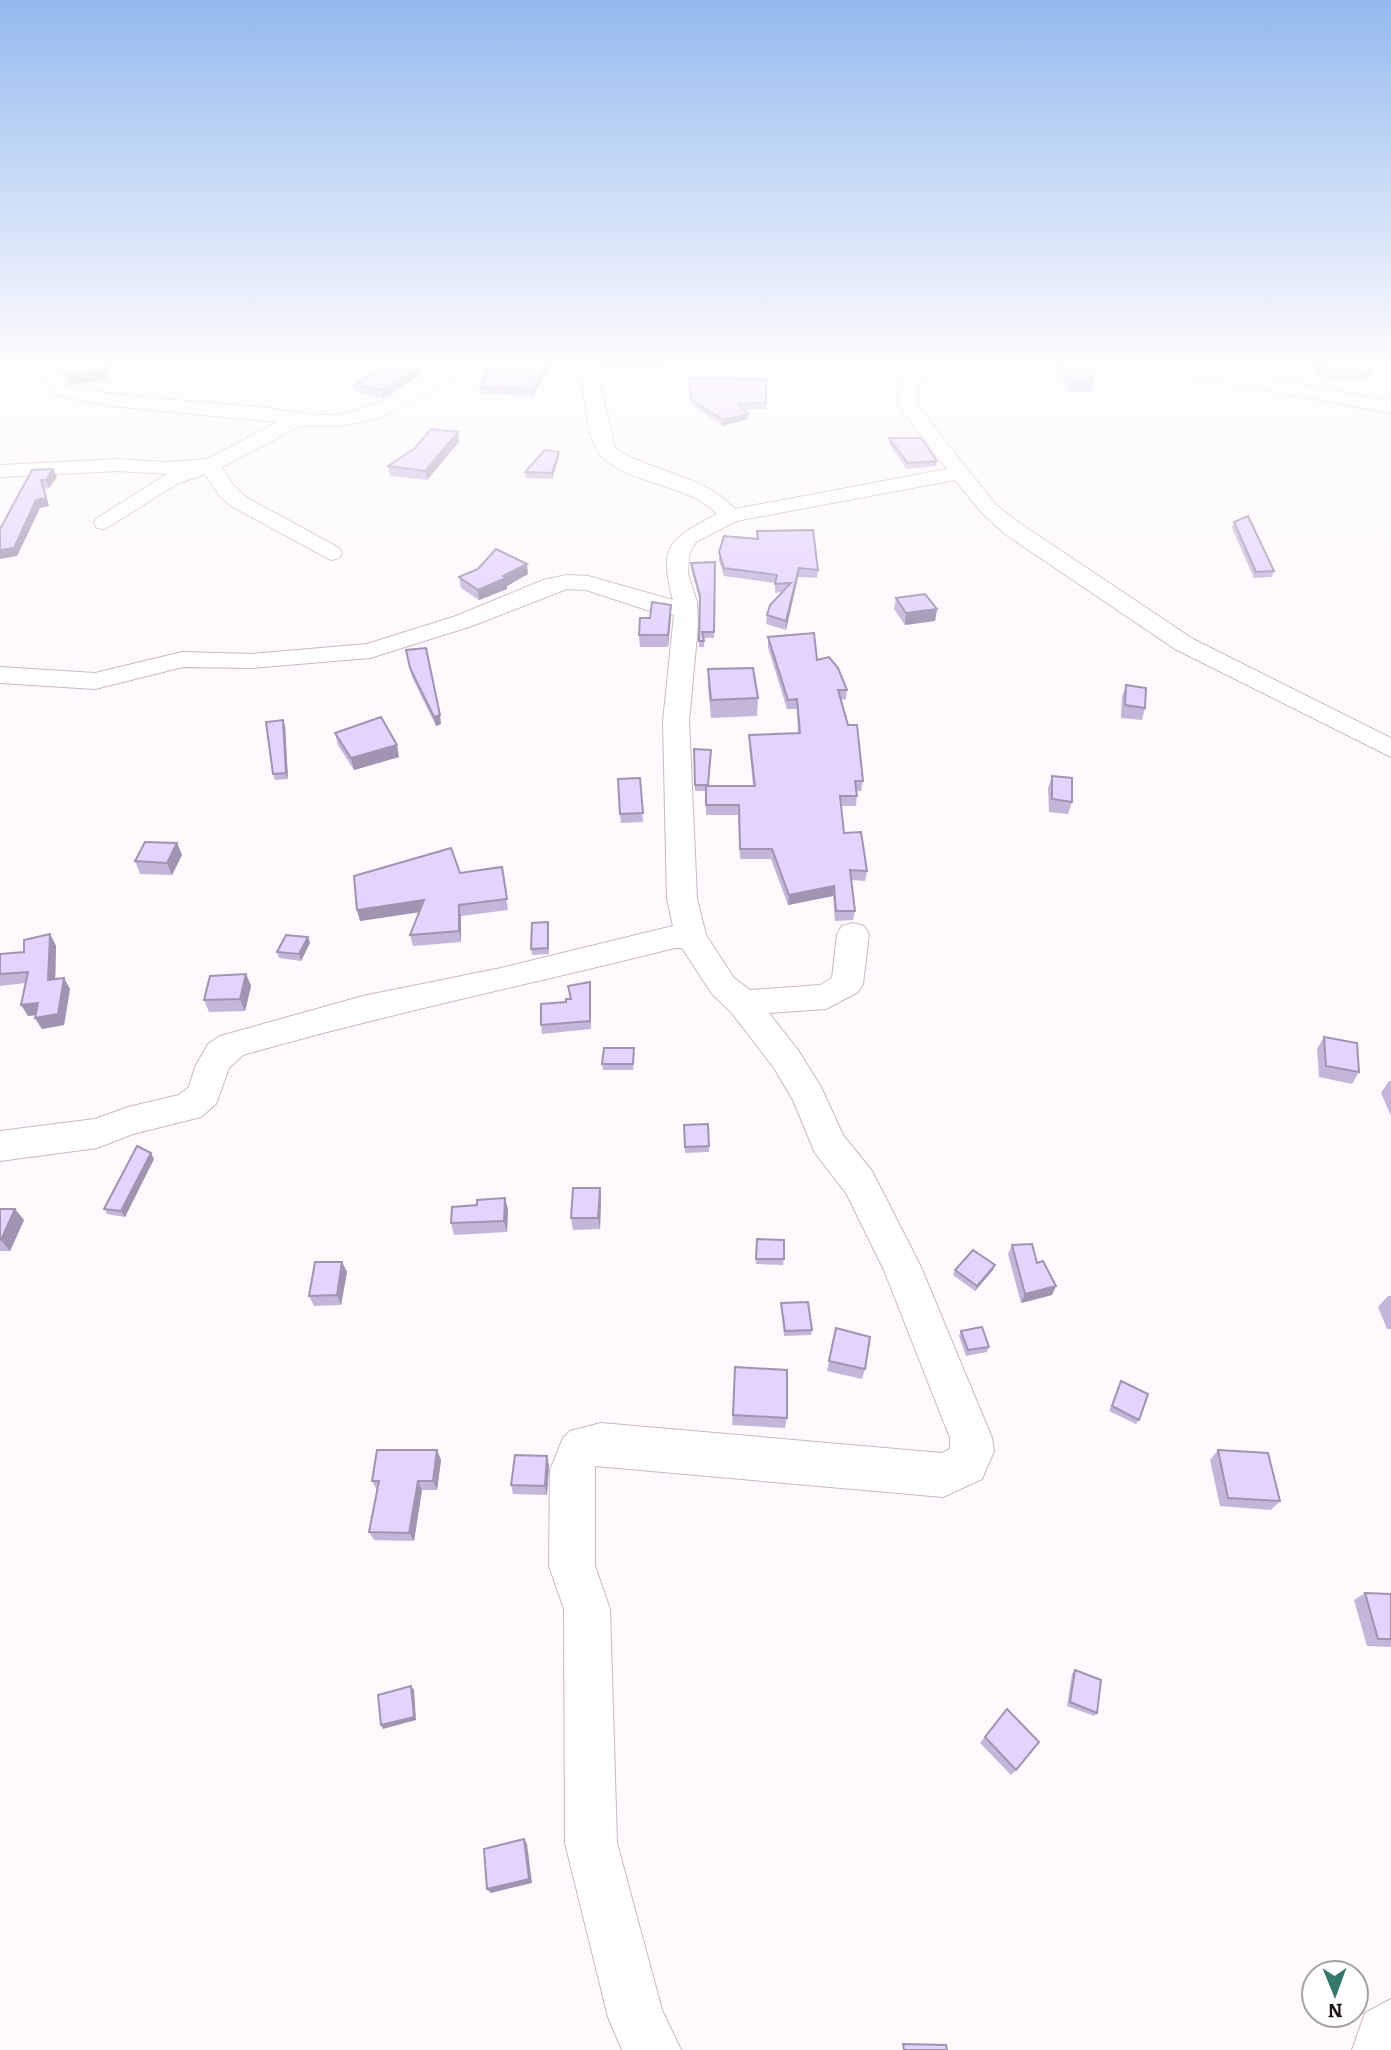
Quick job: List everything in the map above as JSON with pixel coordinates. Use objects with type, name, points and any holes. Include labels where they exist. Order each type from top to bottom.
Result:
[{"type":"street","points":[[105,523],[170,480],[231,455]]},
{"type":"street","points":[[610,455],[628,468],[715,499],[730,516]]},
{"type":"street","points":[[945,455],[989,509],[1013,529],[1128,609],[1184,644],[1318,709],[1391,749]]},
{"type":"street","points":[[0,471],[119,465],[166,468],[211,465]]},
{"type":"street","points":[[211,465],[225,486],[257,515],[309,537],[331,553]]},
{"type":"street","points":[[652,2050],[636,2017],[591,1843],[587,1609],[572,1566],[572,1470],[578,1453],[585,1446],[601,1444],[943,1475],[967,1464],[972,1451],[971,1438],[902,1267],[865,1194],[828,1143],[809,1097],[786,1059],[743,1003],[723,986],[691,936],[682,899],[682,843],[677,808],[676,721],[685,609],[677,574],[678,554],[688,538],[730,516],[959,473]]},
{"type":"street","points":[[0,675],[95,681],[144,671],[182,659],[203,662],[252,661],[370,651],[464,621],[551,585],[567,582],[588,583],[654,605],[685,609]]},
{"type":"street","points":[[743,1003],[826,997],[847,984],[853,934]]},
{"type":"street","points":[[0,1146],[97,1133],[128,1121],[189,1107],[204,1094],[212,1067],[220,1053],[232,1045],[363,1008],[501,980],[654,941],[691,936]]},
{"type":"street","points":[[1381,2050],[1385,2034],[1391,2027]]},
{"type":"building","points":[[405,455],[439,455],[425,471],[388,466]]},
{"type":"building","points":[[541,455],[558,455],[552,473],[525,472]]},
{"type":"building","points":[[902,455],[933,455],[937,461],[908,463]]},
{"type":"building","points":[[53,469],[46,480],[41,480],[46,498],[36,500],[14,548],[0,550],[0,529],[32,470]]},
{"type":"building","points":[[1248,516],[1274,571],[1256,572],[1234,522]]},
{"type":"building","points":[[813,530],[818,570],[799,568],[786,621],[767,615],[770,605],[791,583],[775,584],[777,575],[724,568],[719,552],[724,536],[758,539],[757,531]]},
{"type":"building","points":[[496,549],[527,564],[503,576],[506,578],[478,590],[459,577],[478,569]]},
{"type":"building","points":[[715,562],[714,632],[702,632],[704,641],[699,641],[700,596],[691,563]]},
{"type":"building","points":[[925,594],[937,609],[906,613],[896,598]]},
{"type":"building","points":[[652,602],[671,605],[668,635],[639,635],[640,618],[650,618]]},
{"type":"building","points":[[814,633],[817,660],[829,657],[838,668],[847,690],[838,690],[848,725],[857,725],[863,781],[855,781],[857,796],[840,796],[844,833],[861,832],[867,871],[850,870],[855,911],[836,911],[834,886],[789,895],[772,849],[740,849],[739,805],[706,805],[706,786],[755,786],[749,735],[800,733],[797,699],[788,700],[768,637]]},
{"type":"building","points":[[426,648],[440,715],[434,717],[410,668],[406,650]]},
{"type":"building","points":[[753,668],[758,698],[711,700],[708,669]]},
{"type":"building","points":[[1126,685],[1146,688],[1145,708],[1125,705]]},
{"type":"building","points":[[381,717],[397,745],[351,758],[335,733]]},
{"type":"building","points":[[283,720],[286,773],[273,774],[266,722]]},
{"type":"building","points":[[694,749],[711,750],[708,785],[695,785]]},
{"type":"building","points":[[1052,776],[1072,778],[1072,802],[1052,799]]},
{"type":"building","points":[[640,778],[643,813],[620,814],[618,779]]},
{"type":"building","points":[[145,842],[177,843],[167,863],[135,861]]},
{"type":"building","points":[[451,848],[460,873],[502,867],[507,899],[459,905],[459,931],[410,935],[424,900],[357,910],[354,876]]},
{"type":"building","points":[[548,922],[548,948],[531,949],[532,923]]},
{"type":"building","points":[[50,934],[48,980],[64,978],[58,1014],[35,1018],[38,1003],[21,1005],[28,972],[0,974],[0,954],[24,952],[24,940]]},
{"type":"building","points":[[286,935],[308,937],[299,954],[277,952]]},
{"type":"building","points":[[246,974],[240,999],[204,1000],[210,976]]},
{"type":"building","points":[[590,982],[590,1021],[541,1025],[541,1004],[566,1002],[566,999],[571,999],[568,986]]},
{"type":"building","points":[[1324,1037],[1357,1043],[1359,1072],[1326,1066]]},
{"type":"building","points":[[604,1048],[634,1048],[633,1064],[602,1064]]},
{"type":"building","points":[[708,1124],[709,1146],[685,1147],[684,1125]]},
{"type":"building","points":[[137,1146],[151,1153],[121,1211],[104,1209]]},
{"type":"building","points":[[573,1188],[600,1188],[598,1218],[571,1218]]},
{"type":"building","points":[[505,1198],[504,1221],[451,1223],[452,1207],[477,1205],[477,1200]]},
{"type":"building","points":[[0,1209],[15,1209],[1,1240],[0,1240]]},
{"type":"building","points":[[757,1239],[784,1240],[784,1259],[756,1259]]},
{"type":"building","points":[[1032,1244],[1037,1263],[1043,1261],[1056,1286],[1025,1294],[1012,1245]]},
{"type":"building","points":[[973,1250],[995,1265],[977,1286],[955,1270]]},
{"type":"building","points":[[315,1262],[342,1262],[337,1295],[309,1296]]},
{"type":"building","points":[[808,1302],[812,1330],[785,1331],[781,1303]]},
{"type":"building","points":[[982,1327],[989,1347],[968,1350],[961,1331]]},
{"type":"building","points":[[836,1328],[870,1337],[865,1369],[829,1361]]},
{"type":"building","points":[[735,1367],[787,1370],[787,1418],[733,1415]]},
{"type":"building","points":[[1121,1381],[1148,1394],[1139,1420],[1112,1406]]},
{"type":"building","points":[[377,1450],[437,1450],[433,1481],[418,1481],[409,1533],[369,1532],[379,1481],[372,1481]]},
{"type":"building","points":[[1218,1450],[1268,1453],[1280,1501],[1228,1498]]},
{"type":"building","points":[[515,1455],[547,1456],[545,1486],[511,1485]]},
{"type":"building","points":[[1365,1593],[1391,1594],[1391,1639],[1378,1639]]},
{"type":"building","points":[[1075,1670],[1101,1680],[1097,1713],[1070,1702]]},
{"type":"building","points":[[411,1686],[414,1717],[381,1725],[378,1695]]},
{"type":"building","points":[[1007,1709],[1039,1742],[1016,1770],[985,1737]]},
{"type":"building","points":[[524,1839],[529,1879],[487,1889],[484,1849]]},
{"type":"building","points":[[903,2044],[946,2045],[947,2050],[904,2050]]}]
